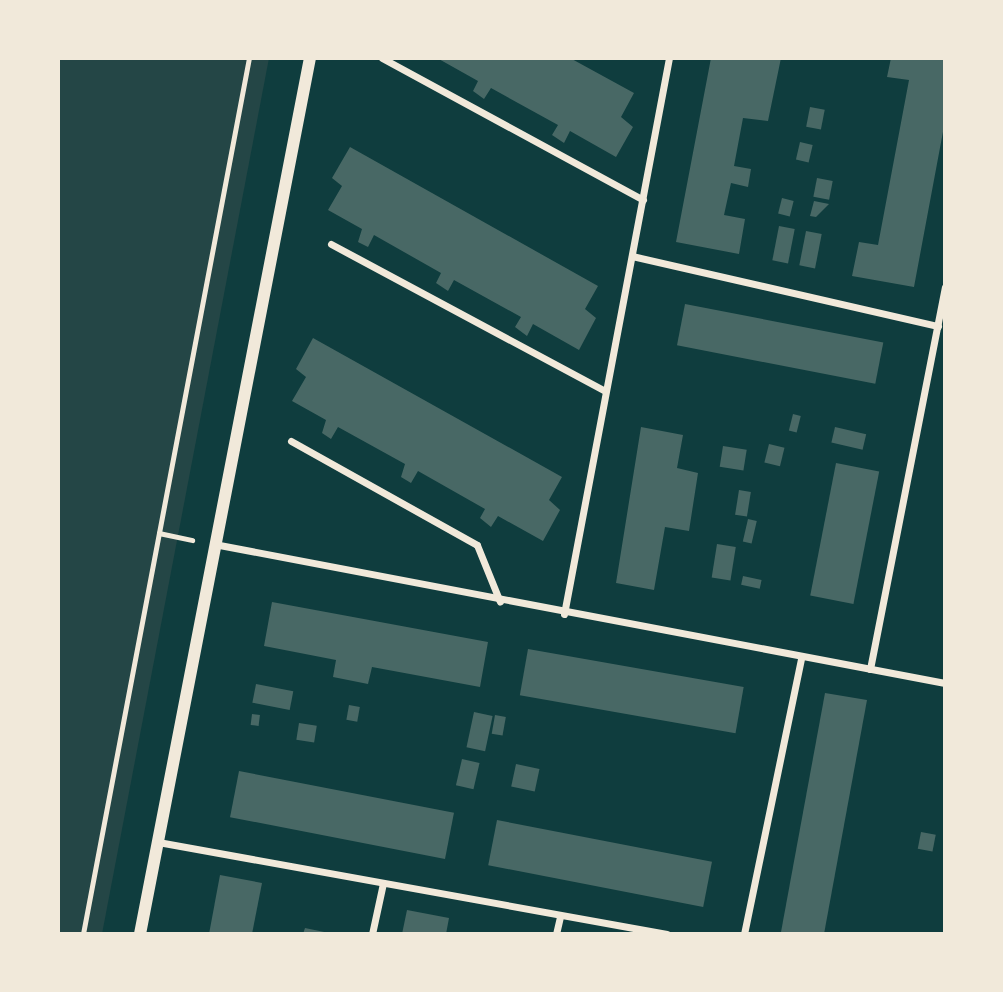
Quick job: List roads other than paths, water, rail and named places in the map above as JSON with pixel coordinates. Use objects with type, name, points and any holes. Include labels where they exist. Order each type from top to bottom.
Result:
[{"type":"street","points":[[140,934],[213,544],[310,58]]},
{"type":"street","points":[[382,58],[643,200]]},
{"type":"street","points":[[564,614],[603,390],[632,256],[669,58]]},
{"type":"street","points":[[331,244],[603,390]]},
{"type":"street","points":[[632,256],[938,326]]},
{"type":"street","points":[[870,669],[945,287]]},
{"type":"street","points":[[291,441],[477,545],[500,602]]},
{"type":"street","points":[[213,544],[500,602],[801,659],[945,683]]},
{"type":"street","points":[[744,934],[801,659]]},
{"type":"street","points":[[158,842],[667,934]]},
{"type":"street","points":[[372,934],[383,883]]},
{"type":"street","points":[[556,934],[560,916]]}]
